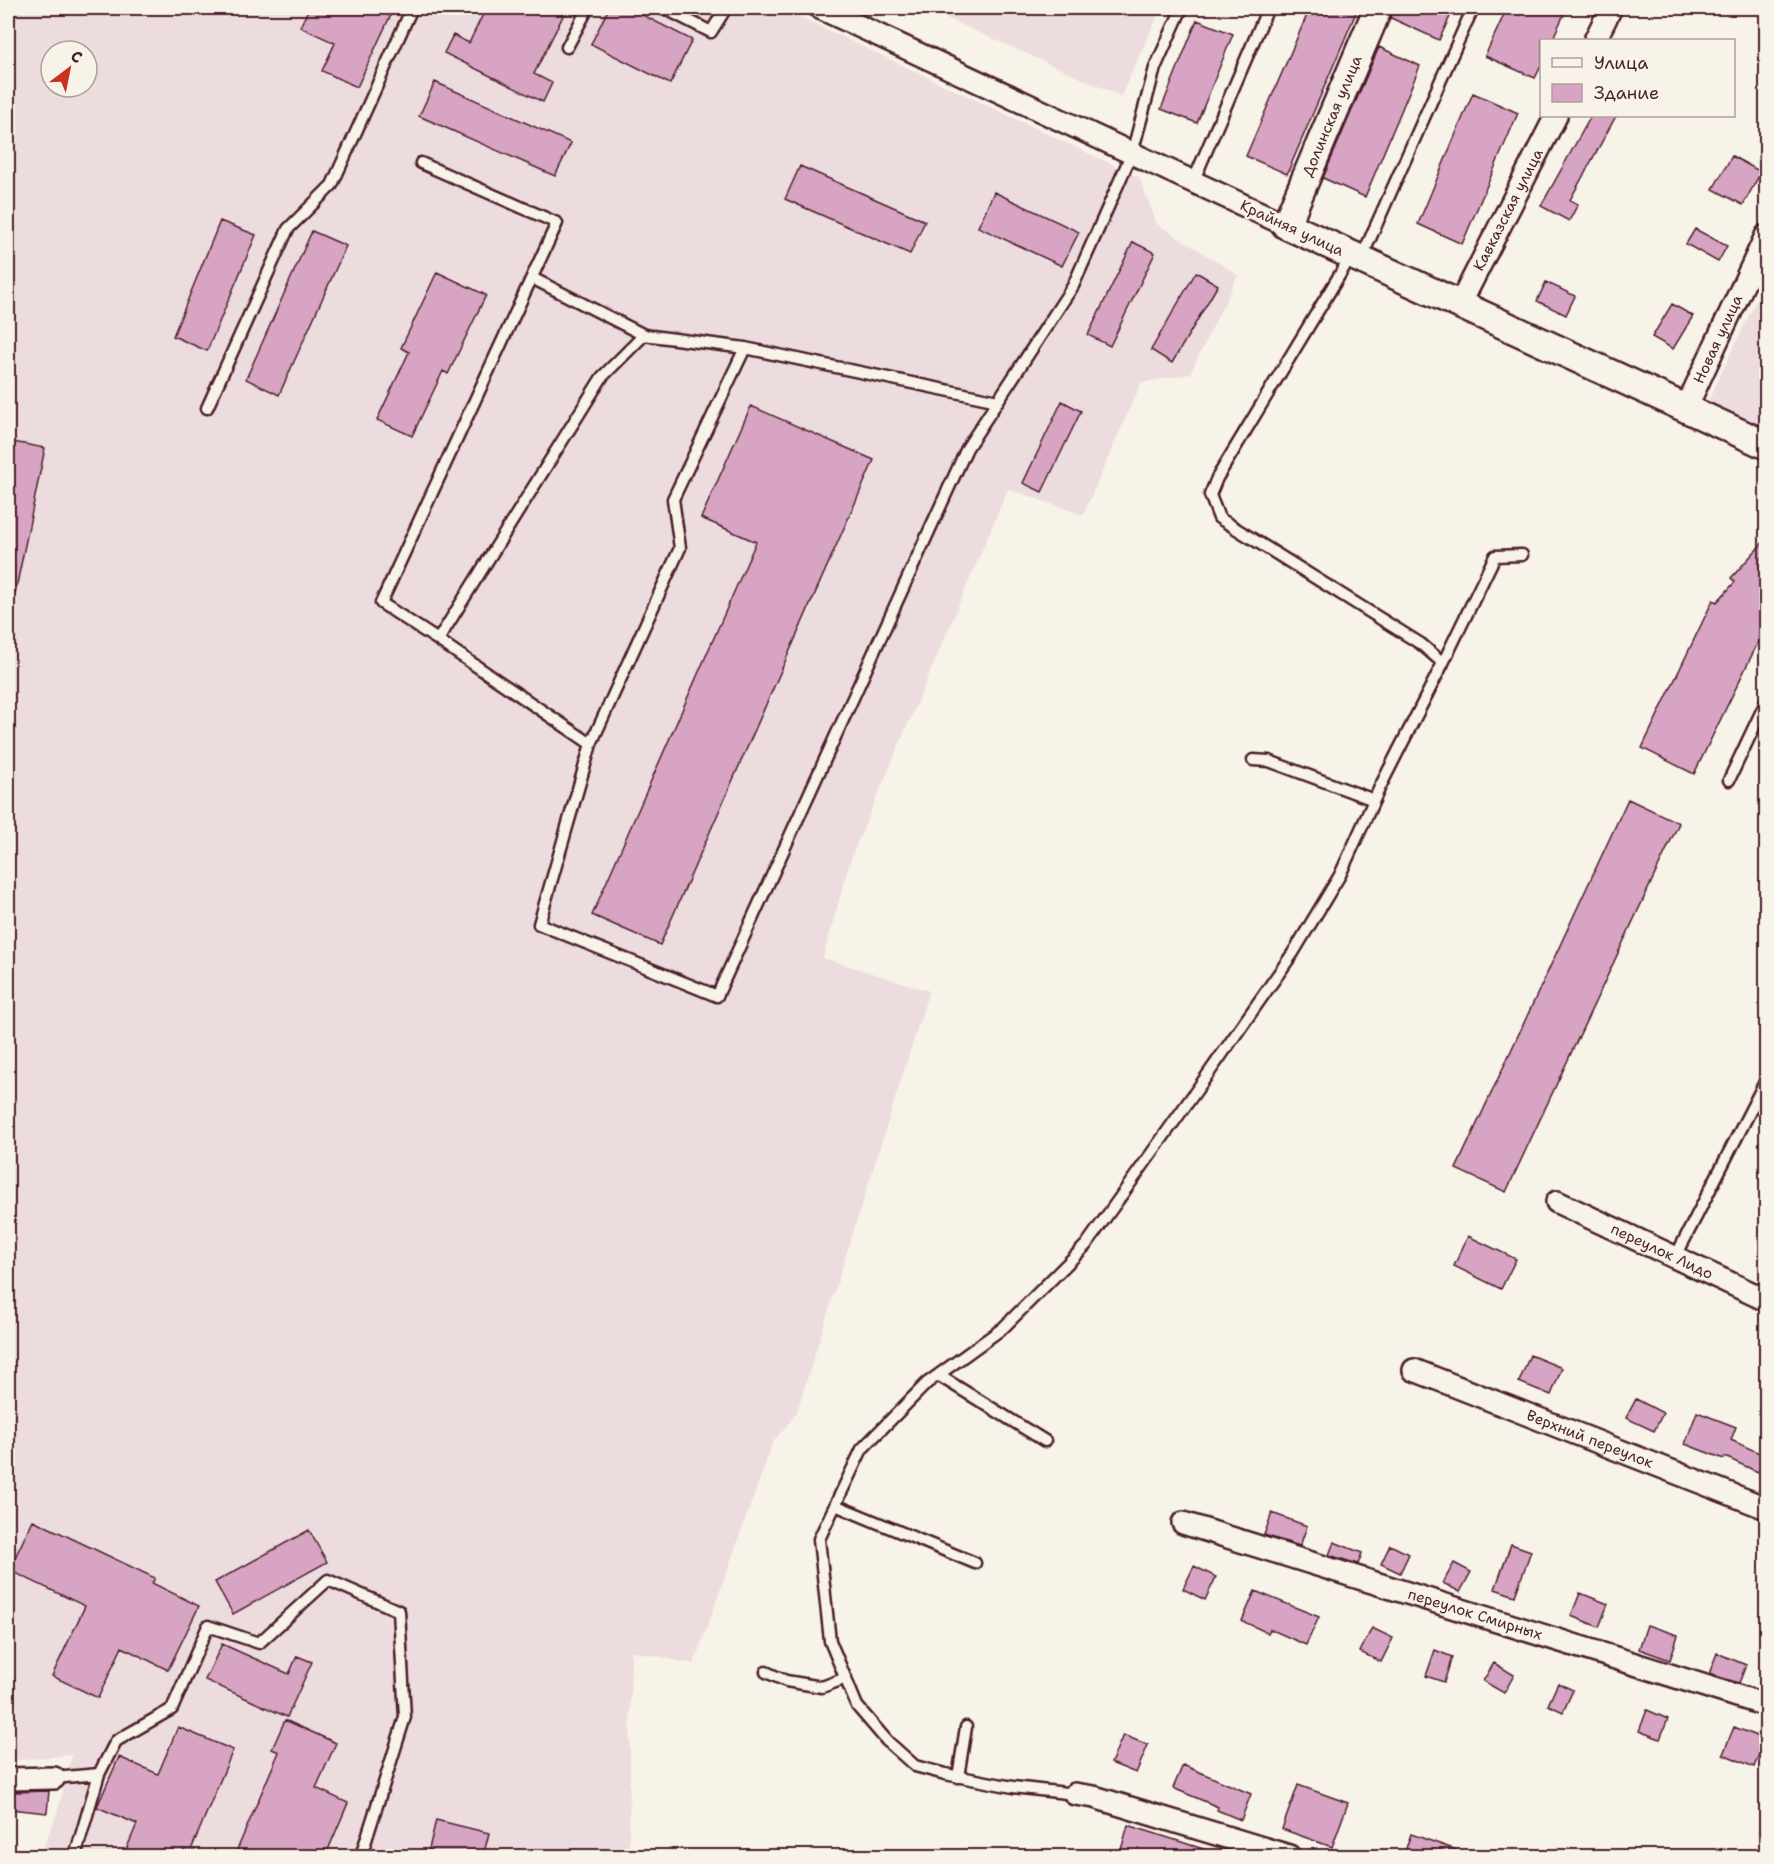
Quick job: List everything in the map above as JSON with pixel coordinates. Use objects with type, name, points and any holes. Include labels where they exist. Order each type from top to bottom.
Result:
[{"type":"street","name":"Крайняя улица","points":[[820,8],[1460,306],[1767,445]]},
{"type":"street","name":"Долинская улица","points":[[1286,225],[1378,8]]},
{"type":"street","points":[[1595,39],[1611,8]]},
{"type":"street","name":"Кавказская улица","points":[[1460,306],[1555,117]]},
{"type":"street","name":"Новая улица","points":[[1686,408],[1767,236]]},
{"type":"street","name":"переулок Лидо","points":[[1557,1202],[1767,1300]]},
{"type":"street","name":"Верхний переулок","points":[[1414,1370],[1767,1508]]},
{"type":"street","name":"переулок Смирных","points":[[1183,1523],[1767,1705]]},
{"type":"street","points":[[8,1779],[54,1778]]},
{"type":"street","points":[[1075,1794],[1094,1797],[1289,1857]]},
{"type":"lane","points":[[207,408],[288,229],[332,185],[412,8]]},
{"type":"lane","points":[[567,47],[588,8]]},
{"type":"lane","points":[[664,8],[711,32],[726,8]]},
{"type":"lane","points":[[745,348],[673,499],[680,548],[591,744],[539,924],[717,996],[967,448],[1073,286],[1132,153],[1155,68],[1182,8]]},
{"type":"lane","points":[[1193,182],[1268,8]]},
{"type":"lane","points":[[1443,663],[1421,644],[1219,518],[1210,495],[1223,468],[1356,258],[1473,8]]},
{"type":"lane","points":[[421,163],[557,223],[381,603],[591,744]]},
{"type":"lane","points":[[531,278],[644,335],[745,348],[998,401]]},
{"type":"lane","points":[[438,640],[602,377],[644,335]]},
{"type":"lane","points":[[1075,1794],[1013,1787],[915,1766],[887,1741],[857,1706],[830,1641],[819,1539],[862,1449],[927,1383],[1003,1328],[1086,1245],[1293,952],[1340,875],[1374,800],[1495,556],[1522,555]]},
{"type":"lane","points":[[1728,780],[1767,702]]},
{"type":"lane","points":[[1253,760],[1269,760],[1374,800]]},
{"type":"lane","points":[[1675,1258],[1767,1080]]},
{"type":"lane","points":[[938,1375],[1045,1441]]},
{"type":"lane","points":[[835,1505],[975,1563]]},
{"type":"lane","points":[[75,1857],[99,1774],[116,1741],[171,1709],[208,1626],[259,1643],[328,1580],[399,1611],[405,1717],[361,1857]]},
{"type":"lane","points":[[766,1672],[786,1681],[822,1687],[846,1678]]},
{"type":"lane","points":[[958,1777],[966,1727]]},
{"type":"lane","points":[[54,1778],[99,1774]]},
{"type":"shaded area","points":[[8,8],[781,8],[1139,177],[1157,224],[1238,275],[1190,374],[1141,383],[1083,515],[1008,489],[851,858],[823,958],[929,991],[796,1414],[773,1442],[694,1664],[631,1651],[629,1856],[40,1856],[57,1813],[72,1755],[8,1761]]},
{"type":"shaded area","points":[[924,8],[1161,8],[1121,96]]},
{"type":"shaded area","points":[[1766,280],[1766,427],[1708,401]]},
{"type":"building","points":[[309,8],[336,8],[347,13],[350,8],[394,8],[357,87],[322,71],[335,43],[300,27]]},
{"type":"building","points":[[486,8],[567,8],[534,74],[552,83],[543,102],[444,53],[453,35],[469,43]]},
{"type":"building","points":[[609,8],[629,8],[692,40],[670,84],[591,44]]},
{"type":"building","points":[[1310,8],[1358,8],[1287,174],[1246,156]]},
{"type":"building","points":[[1394,8],[1454,8],[1439,40],[1391,18]]},
{"type":"building","points":[[1507,8],[1567,8],[1552,39],[1540,39],[1540,68],[1535,78],[1485,56]]},
{"type":"building","points":[[1197,20],[1233,34],[1197,123],[1161,109]]},
{"type":"building","points":[[1379,47],[1420,66],[1365,197],[1323,178]]},
{"type":"building","points":[[435,82],[571,143],[555,176],[419,116]]},
{"type":"building","points":[[1473,93],[1518,113],[1462,244],[1418,224]]},
{"type":"building","points":[[1590,117],[1615,117],[1570,200],[1578,204],[1569,221],[1541,206]]},
{"type":"building","points":[[1732,156],[1761,172],[1743,205],[1713,189]]},
{"type":"building","points":[[800,166],[925,221],[910,254],[785,199]]},
{"type":"building","points":[[994,192],[1079,232],[1062,266],[978,227]]},
{"type":"building","points":[[220,221],[256,235],[207,351],[173,336]]},
{"type":"building","points":[[1695,229],[1727,246],[1718,262],[1686,244]]},
{"type":"building","points":[[312,231],[346,246],[279,395],[246,379]]},
{"type":"building","points":[[1133,242],[1155,253],[1110,346],[1088,335]]},
{"type":"building","points":[[437,272],[486,295],[448,374],[443,371],[412,436],[377,420],[409,352],[401,348]]},
{"type":"building","points":[[1196,272],[1218,285],[1172,363],[1151,350]]},
{"type":"building","points":[[1546,282],[1575,296],[1566,315],[1537,301]]},
{"type":"building","points":[[1672,304],[1693,316],[1673,349],[1652,337]]},
{"type":"building","points":[[1062,401],[1081,411],[1042,492],[1023,483]]},
{"type":"building","points":[[751,406],[874,460],[660,945],[592,915],[756,542],[701,518]]},
{"type":"building","points":[[8,441],[45,448],[15,594],[8,593]]},
{"type":"building","points":[[1767,538],[1767,624],[1694,774],[1642,748],[1713,600],[1717,602],[1735,582],[1731,578]]},
{"type":"building","points":[[1628,799],[1679,823],[1506,1192],[1456,1169]]},
{"type":"building","points":[[1468,1236],[1516,1259],[1501,1289],[1454,1266]]},
{"type":"building","points":[[1530,1355],[1562,1368],[1551,1395],[1519,1382]]},
{"type":"building","points":[[1636,1399],[1663,1413],[1654,1431],[1626,1418]]},
{"type":"building","points":[[1697,1412],[1736,1427],[1731,1440],[1766,1456],[1758,1472],[1725,1457],[1724,1459],[1685,1444]]},
{"type":"building","points":[[1272,1513],[1307,1526],[1300,1546],[1264,1535]]},
{"type":"building","points":[[33,1520],[155,1578],[152,1583],[199,1606],[168,1670],[122,1647],[98,1698],[52,1676],[85,1606],[9,1570]]},
{"type":"building","points":[[309,1530],[327,1562],[233,1614],[215,1582]]},
{"type":"building","points":[[1334,1542],[1362,1553],[1358,1564],[1329,1555]]},
{"type":"building","points":[[1511,1544],[1531,1551],[1515,1596],[1495,1589]]},
{"type":"building","points":[[1390,1545],[1409,1554],[1400,1573],[1381,1564]]},
{"type":"building","points":[[1454,1563],[1471,1572],[1460,1592],[1443,1583]]},
{"type":"building","points":[[1194,1566],[1216,1577],[1205,1600],[1183,1589]]},
{"type":"building","points":[[1255,1591],[1319,1617],[1306,1645],[1270,1629],[1268,1633],[1242,1621]]},
{"type":"building","points":[[1580,1593],[1608,1604],[1599,1627],[1571,1616]]},
{"type":"building","points":[[1647,1625],[1678,1635],[1670,1660],[1639,1649]]},
{"type":"building","points":[[1372,1628],[1393,1638],[1381,1662],[1360,1652]]},
{"type":"building","points":[[222,1644],[289,1674],[297,1656],[312,1662],[287,1717],[205,1680]]},
{"type":"building","points":[[1435,1650],[1452,1657],[1444,1682],[1426,1676]]},
{"type":"building","points":[[1717,1653],[1746,1665],[1739,1683],[1709,1674]]},
{"type":"building","points":[[1494,1663],[1514,1675],[1504,1693],[1483,1681]]},
{"type":"building","points":[[1558,1683],[1573,1690],[1563,1712],[1548,1705]]},
{"type":"building","points":[[1647,1710],[1668,1719],[1660,1739],[1639,1731]]},
{"type":"building","points":[[285,1720],[336,1743],[316,1788],[348,1803],[325,1857],[234,1857],[279,1752],[272,1749]]},
{"type":"building","points":[[178,1727],[233,1750],[188,1857],[123,1857],[137,1824],[97,1807],[119,1757],[158,1774]]},
{"type":"building","points":[[1734,1727],[1765,1739],[1754,1767],[1723,1754]]},
{"type":"building","points":[[1123,1735],[1148,1745],[1136,1773],[1111,1763]]},
{"type":"building","points":[[1183,1765],[1251,1794],[1241,1820],[1217,1810],[1218,1807],[1173,1788]]},
{"type":"building","points":[[1298,1785],[1348,1803],[1332,1847],[1282,1829]]},
{"type":"building","points":[[49,1791],[47,1813],[10,1809],[12,1792]]},
{"type":"building","points":[[436,1820],[489,1833],[483,1857],[427,1857]]},
{"type":"building","points":[[1128,1825],[1213,1852],[1212,1857],[1143,1857],[1121,1850]]},
{"type":"building","points":[[1411,1834],[1468,1854],[1467,1857],[1403,1857]]}]
